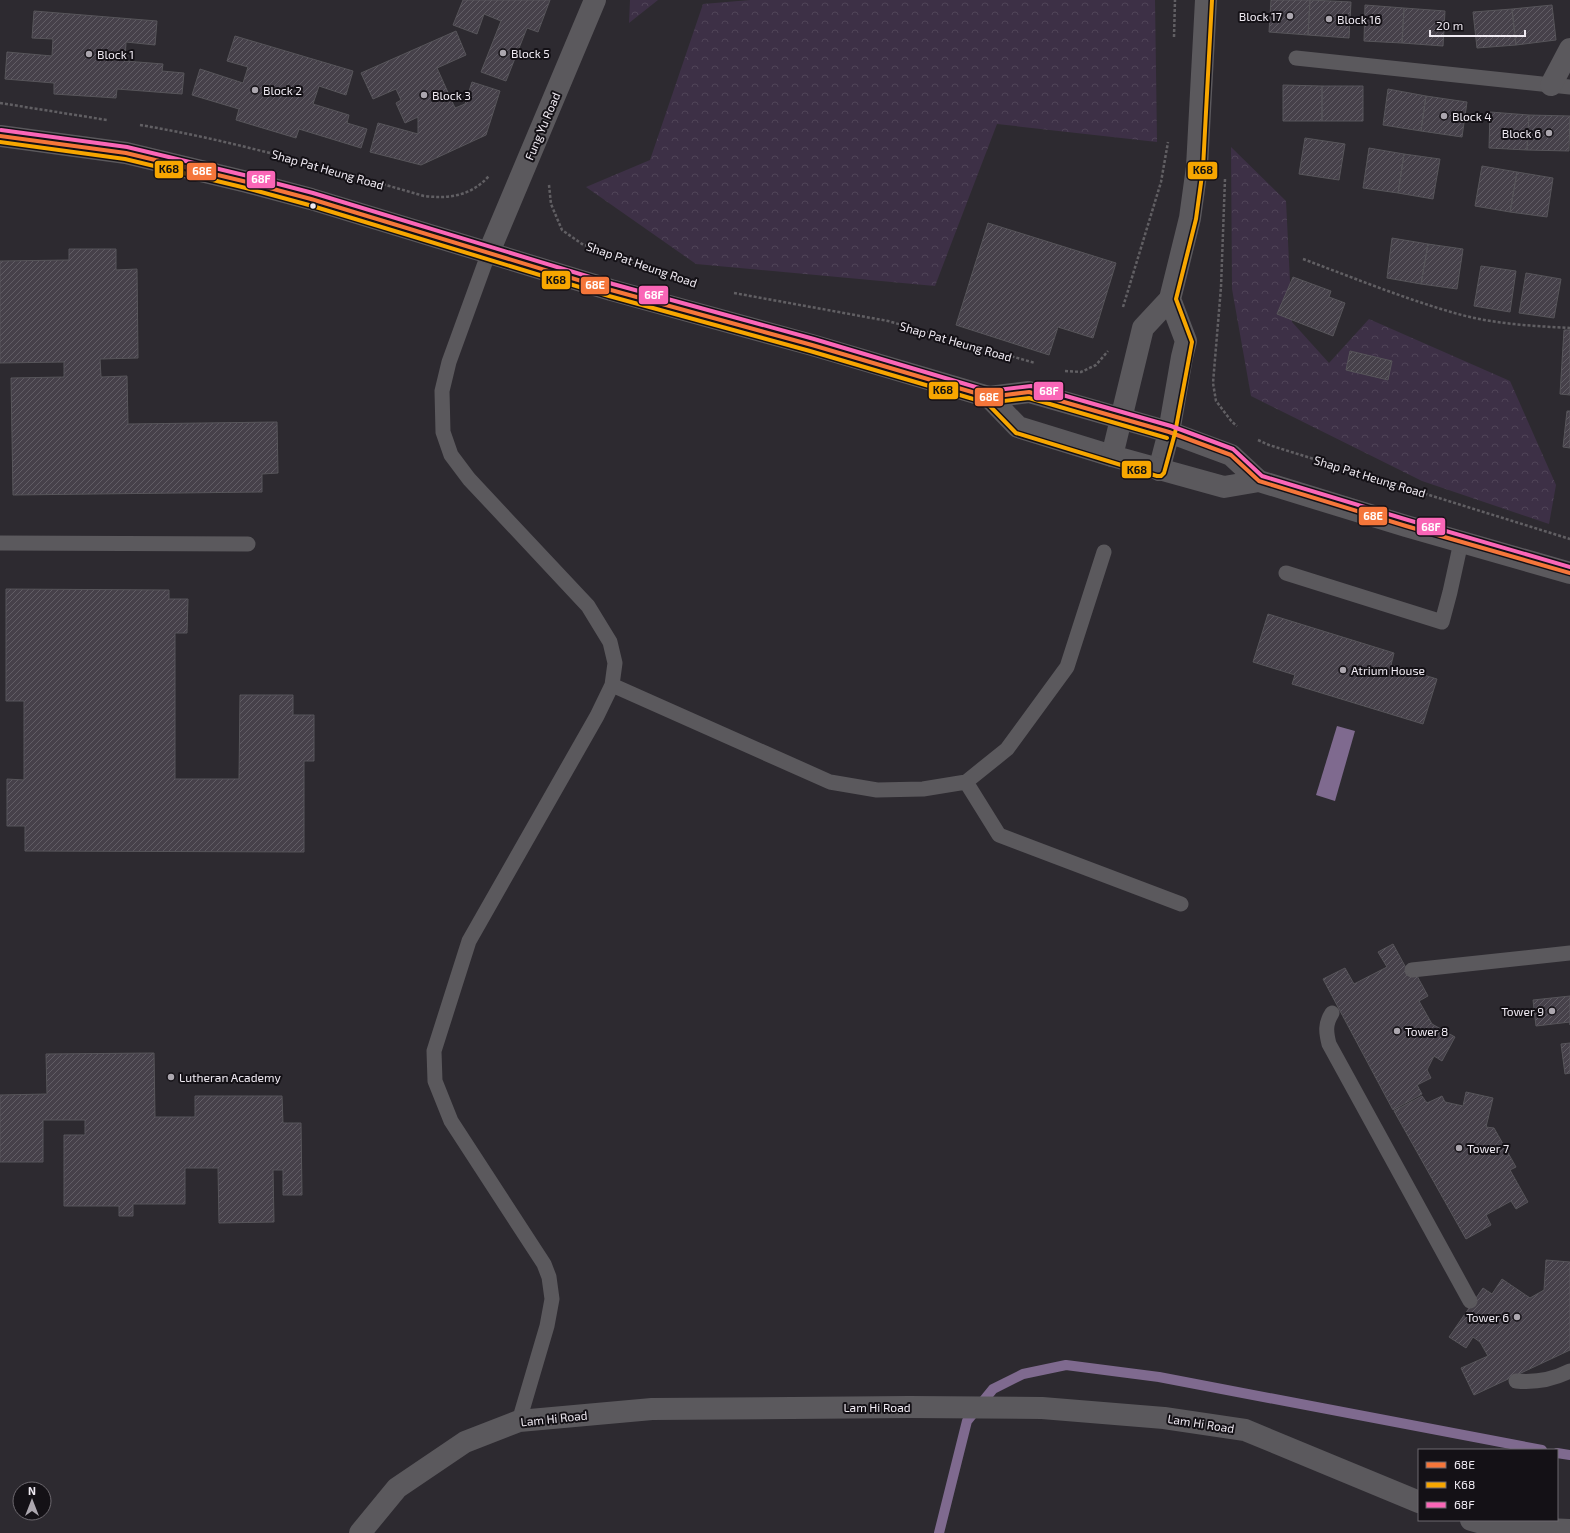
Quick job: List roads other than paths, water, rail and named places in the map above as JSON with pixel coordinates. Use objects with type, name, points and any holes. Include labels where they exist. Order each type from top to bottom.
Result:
[{"type":"street","name":"Fung Yu Road","points":[[489,252],[594,0]]},
{"type":"street","points":[[1112,456],[1143,328],[1170,299],[1190,218],[1197,167],[1206,0]]},
{"type":"street","points":[[1560,86],[1570,49]]},
{"type":"street","points":[[0,136],[126,153],[224,176],[311,199],[611,290],[812,345],[989,397],[1029,392],[1169,432],[1231,455],[1260,481],[1461,542],[1570,573]]},
{"type":"street","points":[[1159,470],[1169,432],[1186,341],[1170,299]]},
{"type":"street","points":[[989,397],[1018,427],[1159,470],[1224,487],[1260,481]]},
{"type":"street","name":"Lam Hi Road","points":[[360,1533],[397,1488],[464,1442],[520,1421],[652,1408],[1042,1408],[1164,1418],[1245,1430],[1418,1502]]},
{"type":"street","points":[[1476,1521],[1498,1527],[1570,1530]]},
{"type":"lane","points":[[1296,58],[1560,86]]},
{"type":"lane","points":[[489,252],[449,362],[442,391],[443,432],[451,455],[469,479],[588,606],[610,642],[615,663],[612,685],[598,716],[469,941],[434,1051],[435,1081],[451,1121],[544,1264],[549,1277],[552,1299],[547,1326],[520,1421]]},
{"type":"lane","points":[[1286,573],[1442,622],[1461,542]]},
{"type":"lane","points":[[0,544],[248,544]]},
{"type":"lane","points":[[612,685],[830,782],[877,790],[923,789],[966,782],[1007,749],[1067,667],[1104,552]]},
{"type":"lane","points":[[966,782],[999,835],[1181,904]]},
{"type":"lane","points":[[1412,970],[1570,953]]},
{"type":"lane","points":[[1332,1013],[1327,1021],[1326,1032],[1329,1044],[1470,1301]]},
{"type":"lane","points":[[1516,1381],[1531,1383],[1546,1381],[1570,1371]]},
{"type":"waterway","points":[[939,1533],[967,1421],[993,1389],[1023,1374],[1066,1365],[1159,1377],[1537,1449]]},
{"type":"waterway","points":[[1558,1453],[1570,1455]]},
{"type":"place","name":"Block 17","points":[[1290,16]]},
{"type":"place","name":"Block 16","points":[[1329,19]]},
{"type":"place","name":"Block 5","points":[[503,53]]},
{"type":"place","name":"Block 1","points":[[89,54]]},
{"type":"place","name":"Block 2","points":[[255,90]]},
{"type":"place","name":"Block 3","points":[[424,95]]},
{"type":"place","name":"Block 4","points":[[1444,116]]},
{"type":"place","name":"Block 6","points":[[1549,133]]},
{"type":"place","name":"Atrium House","points":[[1343,670]]},
{"type":"place","name":"Tower 9","points":[[1552,1011]]},
{"type":"place","name":"Tower 8","points":[[1397,1031]]},
{"type":"place","name":"Lutheran Academy","points":[[171,1077]]},
{"type":"place","name":"Tower 7","points":[[1459,1148]]},
{"type":"place","name":"Tower 6","points":[[1517,1317]]}]
